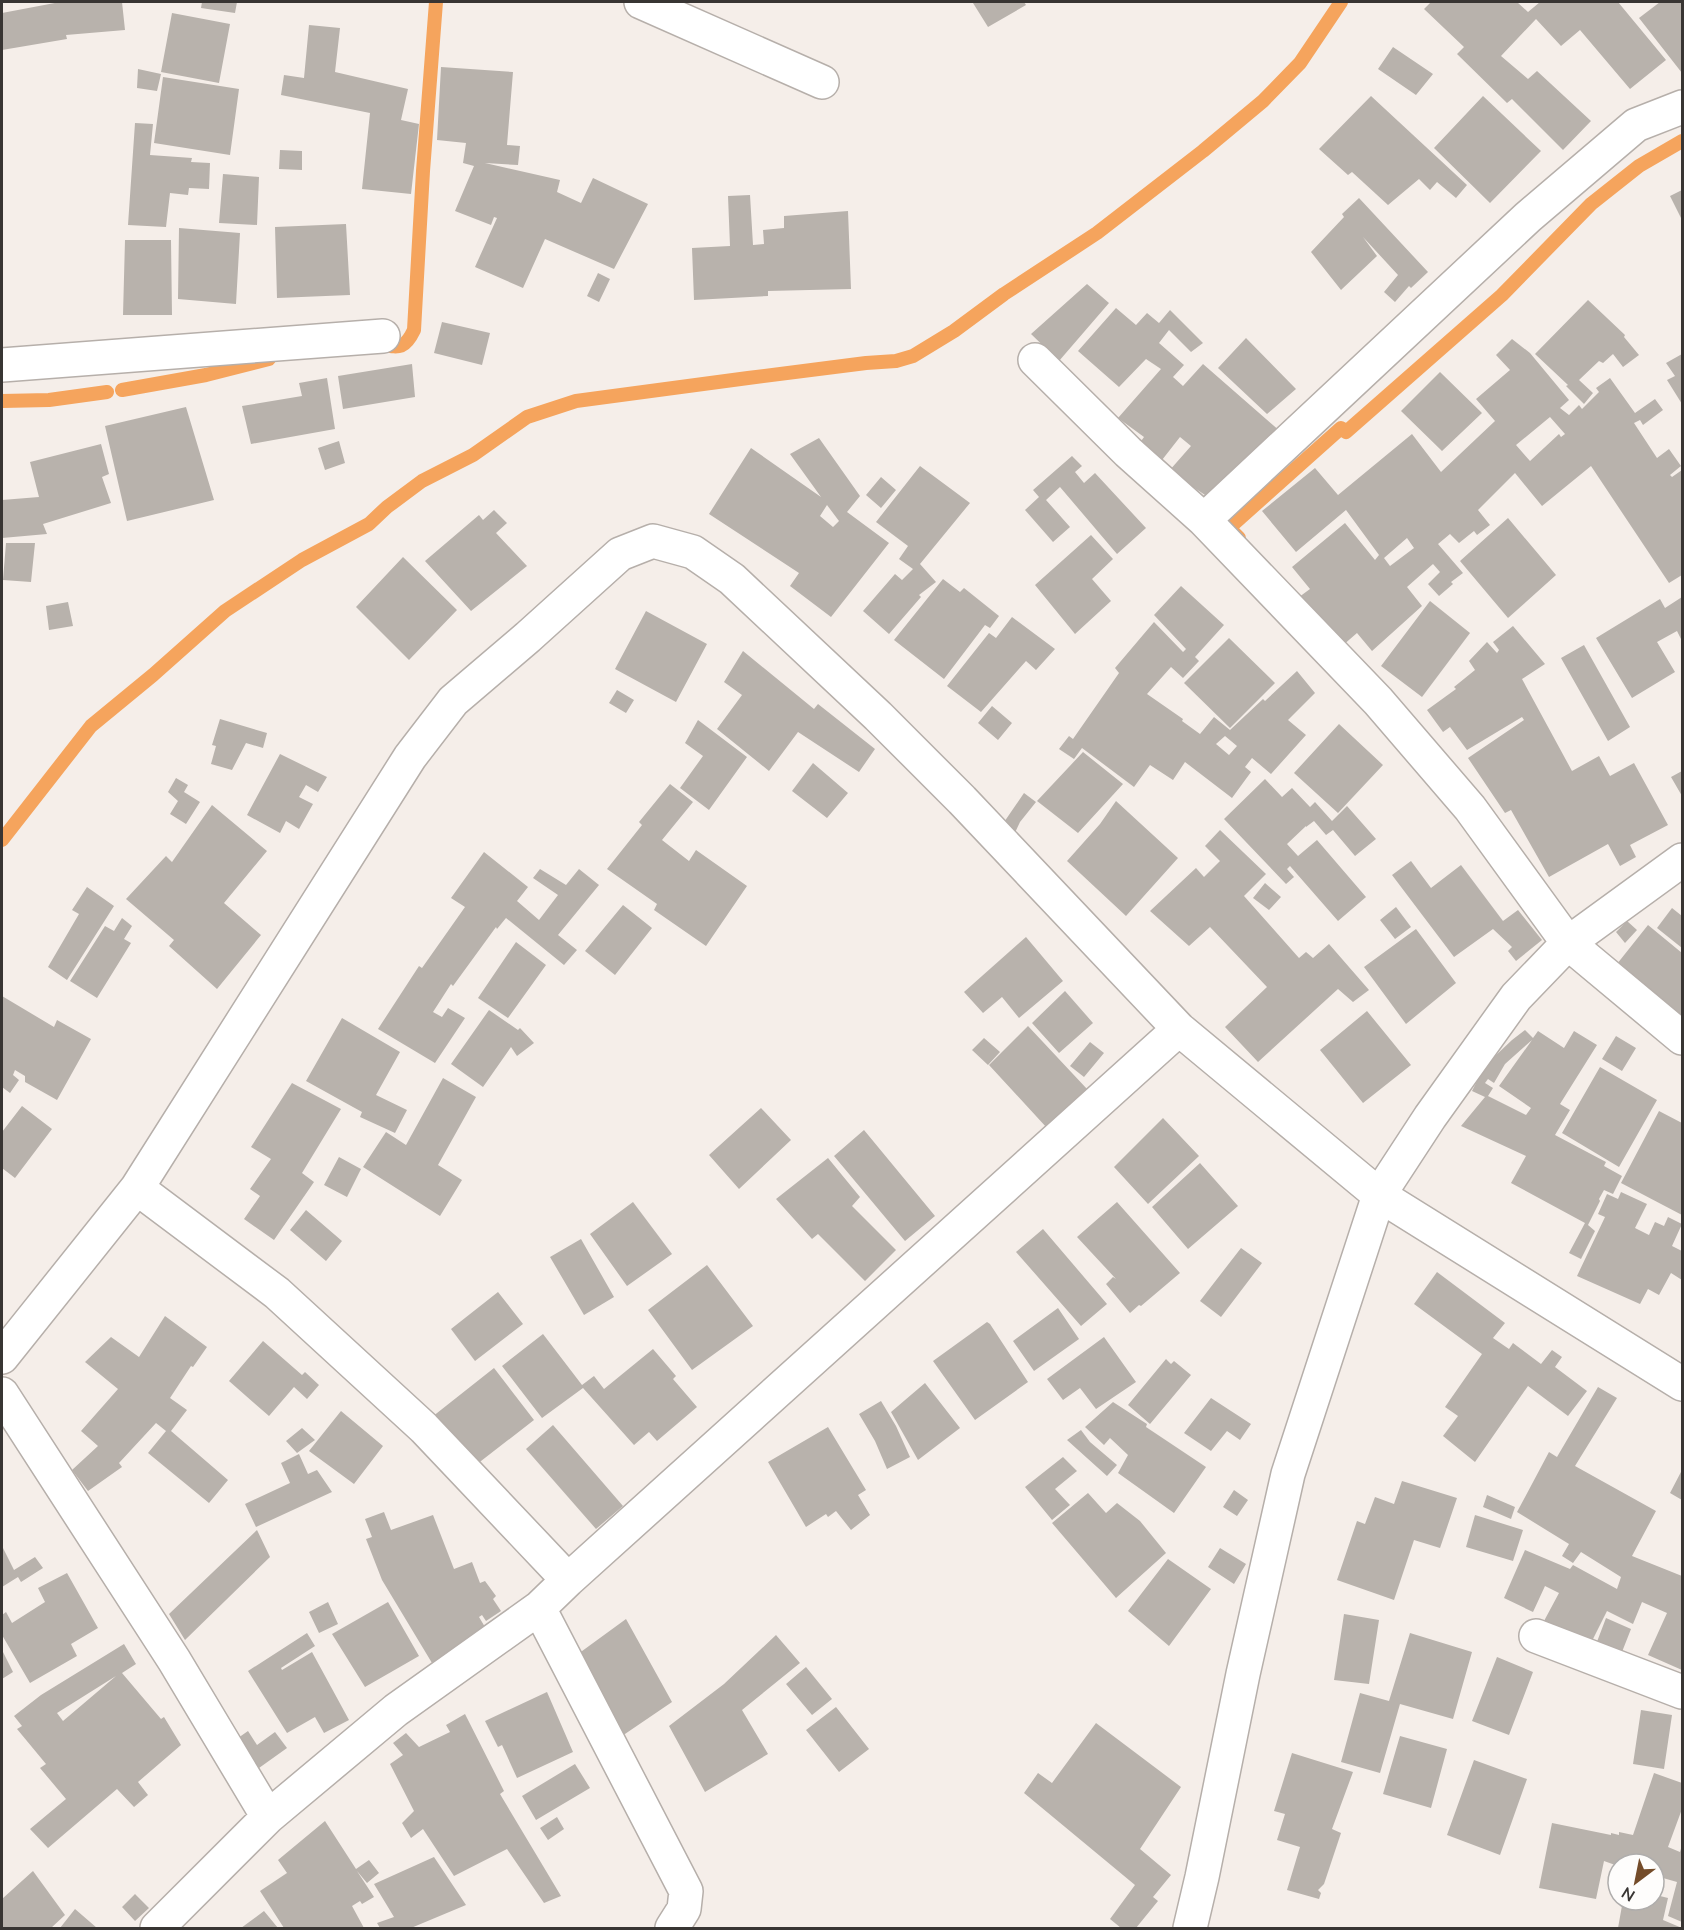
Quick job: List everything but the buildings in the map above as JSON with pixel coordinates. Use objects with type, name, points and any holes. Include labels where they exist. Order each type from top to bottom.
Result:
[{"type":"street","points":[[641,2],[822,82]]},
{"type":"street","points":[[1204,520],[1528,217],[1636,125],[1683,107]]},
{"type":"street","points":[[2,365],[382,336]]},
{"type":"street","points":[[1035,360],[1128,452],[1204,520],[1386,710],[1470,808],[1568,944],[1683,1038]]},
{"type":"street","points":[[2,1357],[137,1188],[410,757],[453,701],[620,554],[653,541],[693,552],[732,579],[912,749],[1179,1029],[1379,1195],[1683,1384]]},
{"type":"street","points":[[1190,1929],[1243,1674],[1288,1474],[1379,1195],[1430,1117],[1515,997],[1568,944],[1683,860]]},
{"type":"street","points":[[157,1929],[268,1816],[396,1710],[539,1608],[1179,1029]]},
{"type":"street","points":[[137,1188],[277,1293],[424,1428],[568,1580]]},
{"type":"street","points":[[2,1394],[174,1660],[268,1816]]},
{"type":"street","points":[[539,1608],[686,1891],[684,1910],[672,1929]]},
{"type":"street","points":[[1536,1636],[1683,1692]]},
{"type":"waterway","points":[[377,344],[400,346],[407,341],[414,330],[436,2]]},
{"type":"waterway","points":[[2,840],[91,726],[225,611],[302,560],[369,524],[387,507],[422,481],[473,455],[527,417],[576,401],[896,361],[913,356],[954,331],[1004,294],[1097,233],[1203,151],[1263,101],[1300,63],[1341,2]]},
{"type":"waterway","points":[[1239,538],[1229,528],[1341,428],[1346,432],[1502,295],[1591,204],[1639,166],[1682,141]]},
{"type":"waterway","points":[[122,390],[206,375],[269,359]]},
{"type":"waterway","points":[[2,401],[49,400],[107,392]]}]
